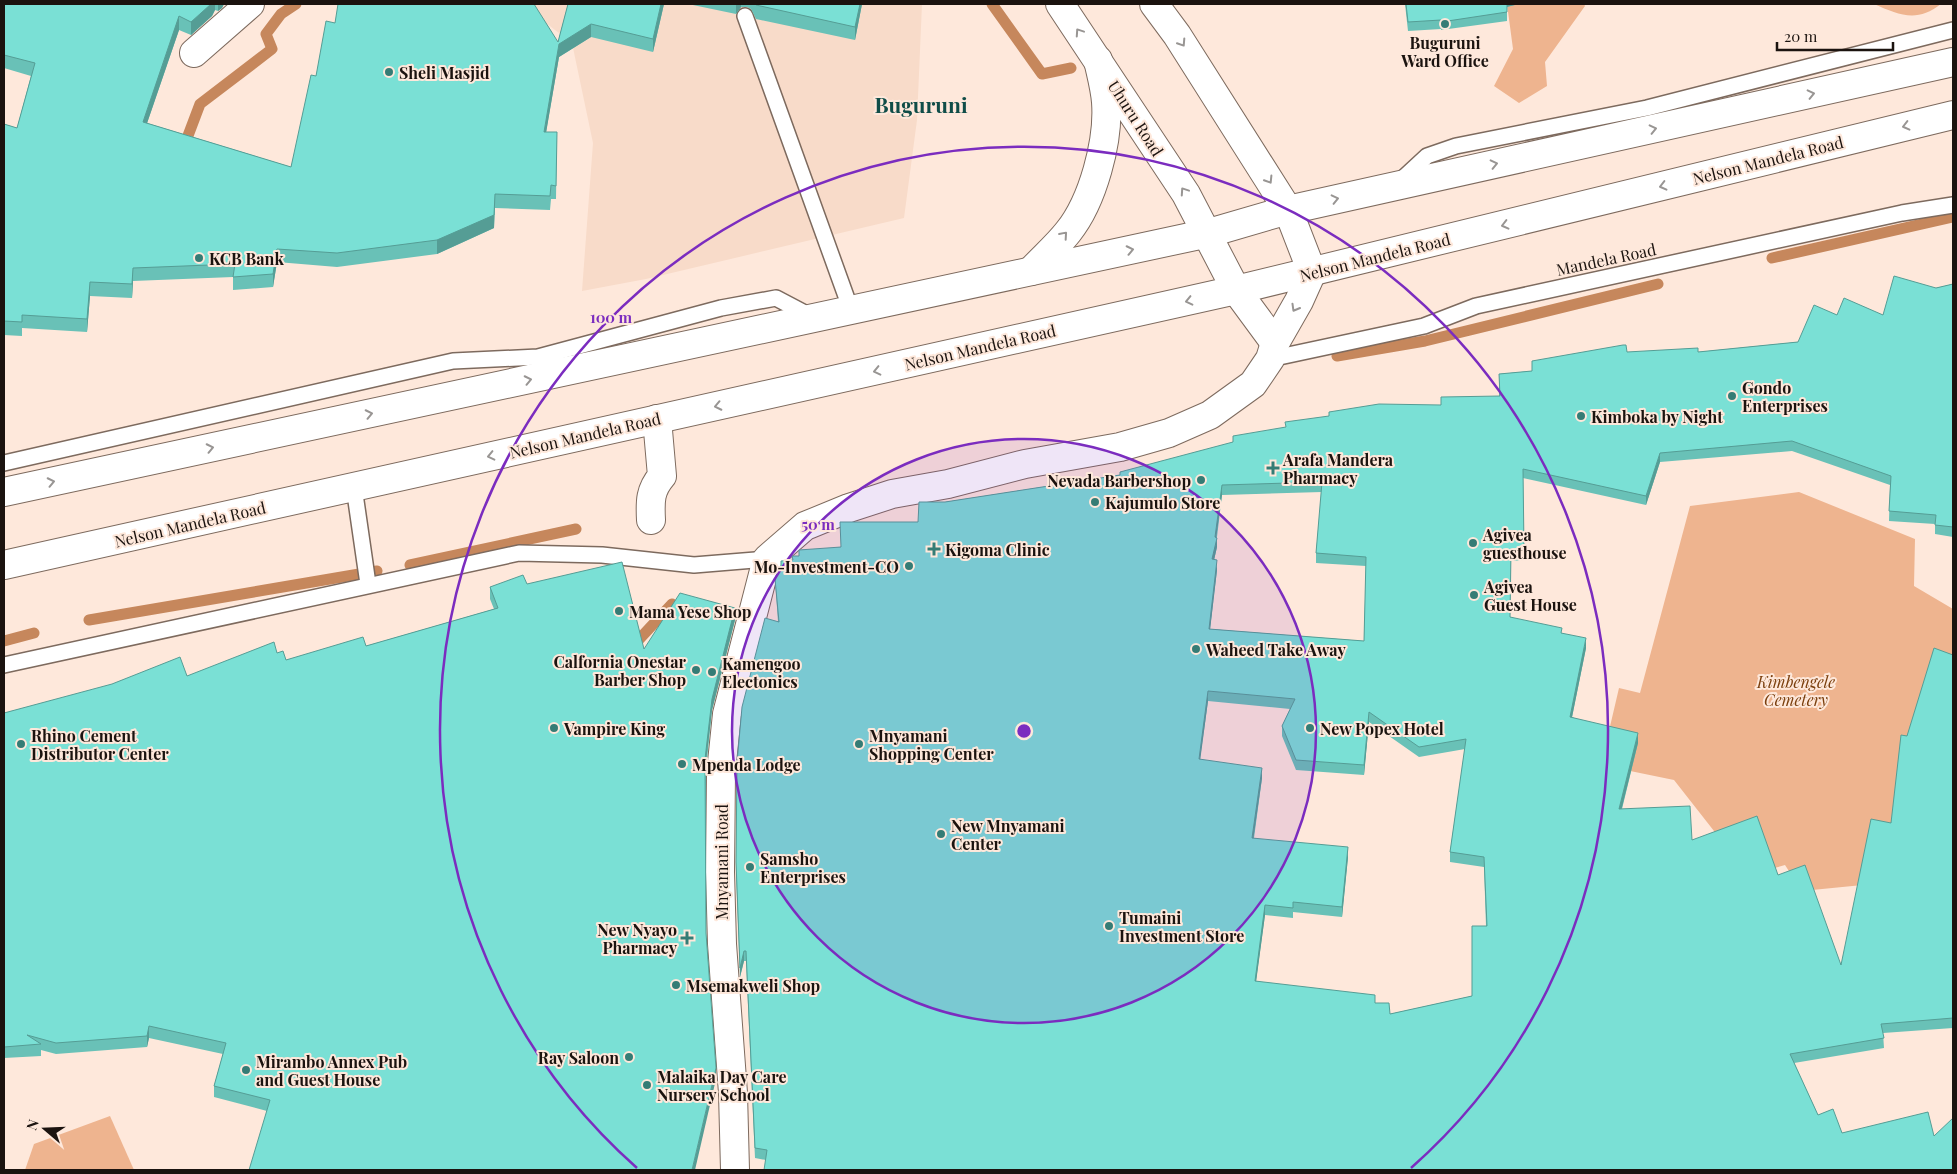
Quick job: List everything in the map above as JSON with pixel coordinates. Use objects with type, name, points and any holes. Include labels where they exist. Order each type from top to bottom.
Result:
[{"type":"main road","points":[[194,53],[250,4]]},
{"type":"main road","name":"Uhuru Road","points":[[1060,4],[1186,194],[1209,233],[1236,290],[1273,351]]},
{"type":"main road","points":[[767,559],[805,526],[892,494],[948,484],[1025,464],[1120,447],[1169,433],[1210,415],[1253,384],[1273,351],[1312,272],[1288,210],[1177,35],[1154,4]]},
{"type":"main road","points":[[1031,271],[1068,231],[1085,206],[1099,163],[1106,132],[1106,102],[1098,60]]},
{"type":"main road","points":[[4,492],[1209,233],[1288,210],[1953,62]]},
{"type":"main road","name":"Nelson Mandela Road","points":[[4,565],[1236,290],[1953,115]]},
{"type":"main road","points":[[651,520],[650,501],[653,487],[662,476],[657,419]]},
{"type":"main road","name":"Mnyamani Road","points":[[736,1170],[733,1093],[722,944],[720,872],[722,772],[727,714],[767,559]]},
{"type":"lane","points":[[745,16],[851,310]]},
{"type":"lane","points":[[1394,186],[1428,156],[1456,146],[1647,108],[1953,30]]},
{"type":"lane","name":"Mandela Road","points":[[1273,351],[1424,326],[1476,306],[1902,212],[1953,205]]},
{"type":"lane","points":[[4,463],[453,361],[538,357],[722,308],[776,298],[814,318]]},
{"type":"lane","points":[[354,487],[368,584]]},
{"type":"lane","points":[[4,665],[368,584],[519,553],[602,555],[694,565],[767,559]]},
{"type":"shaded area","points":[[533,4],[922,4],[917,120],[904,218],[646,279],[582,291],[593,143],[572,43],[542,20]]},
{"type":"green space","points":[[1507,4],[1584,4],[1585,6],[1545,62],[1547,86],[1519,103],[1494,86],[1513,49]]},
{"type":"green space","points":[[1874,4],[1941,4],[1924,14],[1908,15],[1900,14]]},
{"type":"green space","name":"Kimbengele Cemetery","points":[[1799,492],[1915,539],[1914,586],[1953,609],[1953,689],[1903,881],[1802,891],[1785,865],[1724,882],[1714,831],[1674,780],[1601,765],[1619,688],[1640,693],[1690,506]]},
{"type":"green space","points":[[110,1116],[134,1170],[25,1170],[34,1144]]},
{"type":"building","points":[[4,4],[211,4],[191,22],[179,16],[143,122],[291,167],[311,75],[316,76],[326,21],[335,23],[338,4],[534,4],[558,42],[568,4],[661,4],[653,39],[591,24],[559,44],[544,132],[557,132],[556,186],[551,185],[550,196],[495,194],[494,215],[437,240],[337,253],[277,249],[273,274],[233,277],[235,264],[133,268],[132,284],[90,282],[87,319],[22,315],[22,322],[4,321],[4,124],[17,128],[35,63],[4,55]]},
{"type":"building","points":[[755,4],[860,4],[855,27]]},
{"type":"building","points":[[1406,4],[1507,4],[1507,12],[1441,22],[1441,20],[1408,22]]},
{"type":"building","points":[[1894,276],[1936,288],[1953,284],[1953,527],[1935,525],[1936,515],[1889,511],[1891,476],[1792,441],[1660,453],[1646,496],[1523,469],[1524,550],[1511,551],[1510,617],[1562,628],[1561,633],[1586,638],[1570,717],[1638,733],[1619,809],[1690,806],[1692,840],[1757,816],[1778,875],[1805,865],[1841,965],[1871,819],[1891,823],[1901,735],[1907,736],[1934,648],[1953,655],[1953,1018],[1881,1024],[1884,1038],[1790,1054],[1818,1115],[1833,1109],[1842,1133],[1928,1112],[1934,1136],[1953,1118],[1953,1170],[764,1170],[767,1150],[755,1148],[746,951],[744,951],[740,968],[736,862],[737,763],[742,707],[765,618],[779,622],[775,579],[779,567],[781,567],[781,561],[793,560],[792,556],[799,556],[799,550],[841,547],[840,522],[918,522],[919,502],[945,502],[1120,475],[1120,472],[1233,442],[1233,436],[1286,427],[1285,422],[1329,416],[1329,412],[1379,404],[1441,405],[1441,397],[1500,396],[1499,374],[1532,371],[1532,361],[1623,345],[1626,345],[1627,352],[1698,348],[1698,352],[1798,342],[1814,305],[1837,315],[1844,298],[1883,315]],"holes":[[[1322,482],[1316,553],[1366,557],[1364,641],[1209,629],[1217,560],[1212,559],[1217,538],[1215,537],[1222,485]],[[1208,691],[1295,699],[1282,726],[1296,760],[1364,765],[1369,712],[1419,747],[1466,739],[1450,852],[1484,857],[1487,926],[1472,926],[1472,996],[1390,1014],[1389,1003],[1375,1003],[1375,995],[1255,981],[1265,905],[1293,908],[1293,902],[1342,907],[1348,847],[1252,838],[1262,768],[1199,759]]]},
{"type":"building","points":[[622,562],[644,649],[680,593],[735,608],[712,699],[705,759],[706,933],[716,1068],[692,1170],[249,1170],[270,1100],[214,1086],[226,1043],[149,1026],[147,1036],[56,1043],[27,1035],[41,1044],[4,1047],[4,713],[112,684],[180,657],[187,676],[274,642],[277,653],[283,651],[286,660],[363,637],[366,646],[498,608],[490,587],[523,575],[527,584]]},
{"type":"waterway","points":[[183,143],[187,144],[186,141],[200,104],[272,49],[266,34],[281,14],[296,4]]},
{"type":"waterway","points":[[992,4],[1042,74],[1071,68]]},
{"type":"waterway","points":[[1772,258],[1953,217]]},
{"type":"waterway","points":[[1337,356],[1425,341],[1658,284]]},
{"type":"waterway","points":[[410,565],[576,529]]},
{"type":"waterway","points":[[89,620],[377,571]]},
{"type":"waterway","points":[[631,648],[672,604]]},
{"type":"waterway","points":[[4,641],[34,633]]},
{"type":"place","name":"Buguruni Ward Office","points":[[1445,24]]},
{"type":"place","name":"Sheli Masjid","points":[[389,72]]},
{"type":"place","name":"KCB Bank","points":[[199,258]]},
{"type":"place","name":"Gondo Enterprises","points":[[1732,396]]},
{"type":"place","name":"Kimboka by Night","points":[[1581,416]]},
{"type":"place","name":"Arafa Mandera Pharmacy","points":[[1273,468]]},
{"type":"place","name":"Nevada Barbershop","points":[[1201,480]]},
{"type":"place","name":"Kajumulo Store","points":[[1095,502]]},
{"type":"place","name":"Agivea guesthouse","points":[[1473,543]]},
{"type":"place","name":"Kigoma Clinic","points":[[934,549]]},
{"type":"place","name":"Mo-Investment-CO","points":[[909,566]]},
{"type":"place","name":"Agivea Guest House","points":[[1474,595]]},
{"type":"place","name":"Mama Yese Shop","points":[[619,611]]},
{"type":"place","name":"Waheed Take Away","points":[[1196,649]]},
{"type":"place","name":"Calfornia Onestar Barber Shop","points":[[696,670]]},
{"type":"place","name":"Kamengoo Electonics","points":[[712,672]]},
{"type":"place","name":"Vampire King","points":[[554,728]]},
{"type":"place","name":"New Popex Hotel","points":[[1310,728]]},
{"type":"place","name":"Rhino Cement Distributor Center","points":[[21,744]]},
{"type":"place","name":"Mnyamani Shopping Center","points":[[859,744]]},
{"type":"place","name":"Mpenda Lodge","points":[[682,764]]},
{"type":"place","name":"New Mnyamani Center","points":[[941,834]]},
{"type":"place","name":"Samsho Enterprises","points":[[750,867]]},
{"type":"place","name":"Tumaini Investment Store","points":[[1109,926]]},
{"type":"place","name":"New Nyayo Pharmacy","points":[[687,938]]},
{"type":"place","name":"Msemakweli Shop","points":[[676,985]]},
{"type":"place","name":"Ray Saloon","points":[[629,1057]]},
{"type":"place","name":"Mirambo Annex Pub and Guest House","points":[[246,1070]]},
{"type":"place","name":"Malaika Day Care Nursery School","points":[[647,1085]]},
{"type":"district","name":"Buguruni","points":[[921,104]]}]
